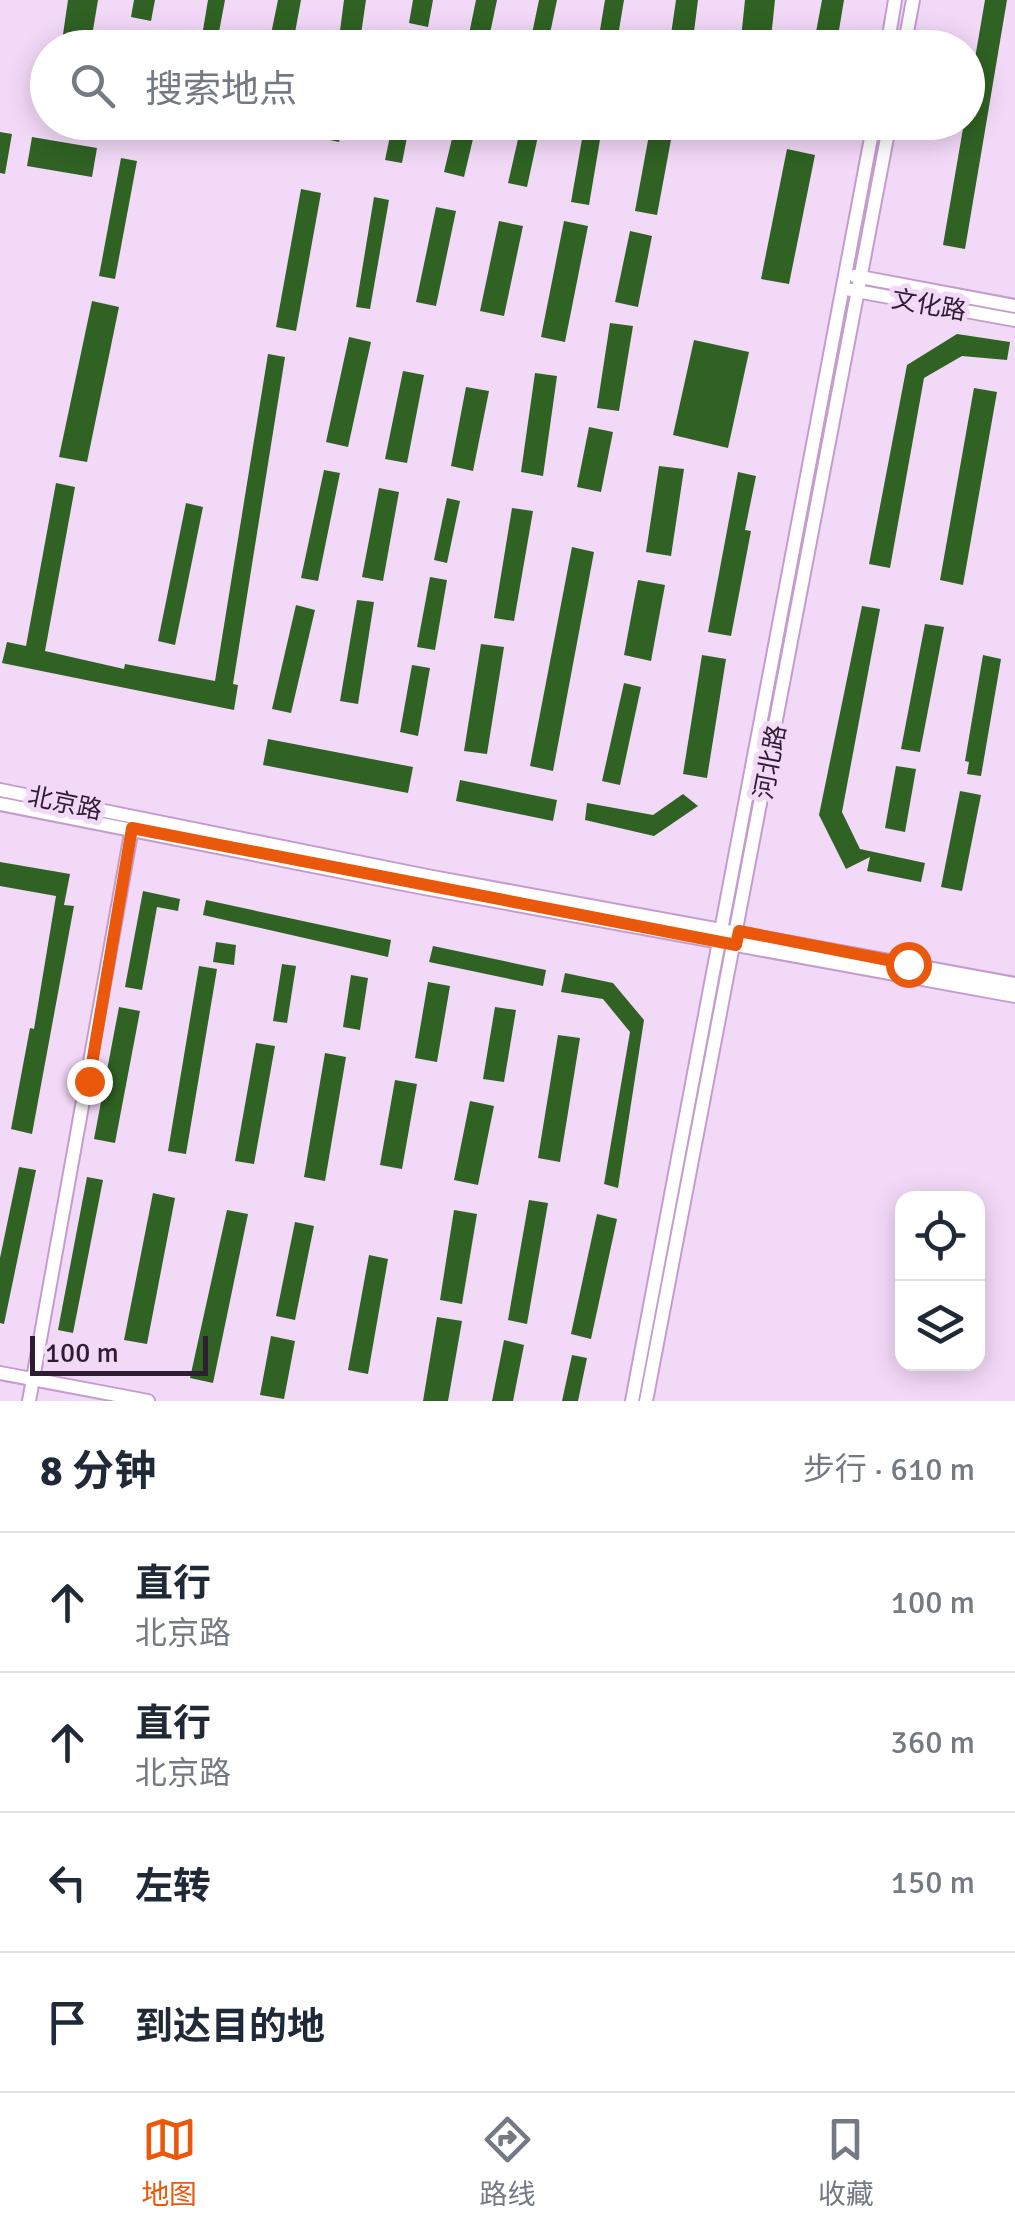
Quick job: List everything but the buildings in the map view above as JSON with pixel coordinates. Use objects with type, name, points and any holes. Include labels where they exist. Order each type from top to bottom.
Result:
[{"type":"street","points":[[890,30],[895,0]]},
{"type":"street","points":[[907,30],[913,0]]},
{"type":"street","name":"河北路","points":[[852,283],[872,140]]},
{"type":"street","name":"河北路","points":[[646,1401],[852,283],[886,140]]},
{"type":"street","name":"文化路","points":[[852,283],[1015,306]]},
{"type":"street","name":"文化路","points":[[852,283],[1015,320]]},
{"type":"street","name":"北京路","points":[[0,790],[1015,996]]},
{"type":"street","name":"北京路","points":[[0,804],[1015,984]]},
{"type":"street","points":[[29,1401],[132,828]]},
{"type":"street","name":"河北路","points":[[632,1401],[730,936]]},
{"type":"street","points":[[0,1373],[148,1401]]},
{"type":"route","points":[[89,1081],[132,828],[424,888],[736,945],[739,931],[908,964]]}]
